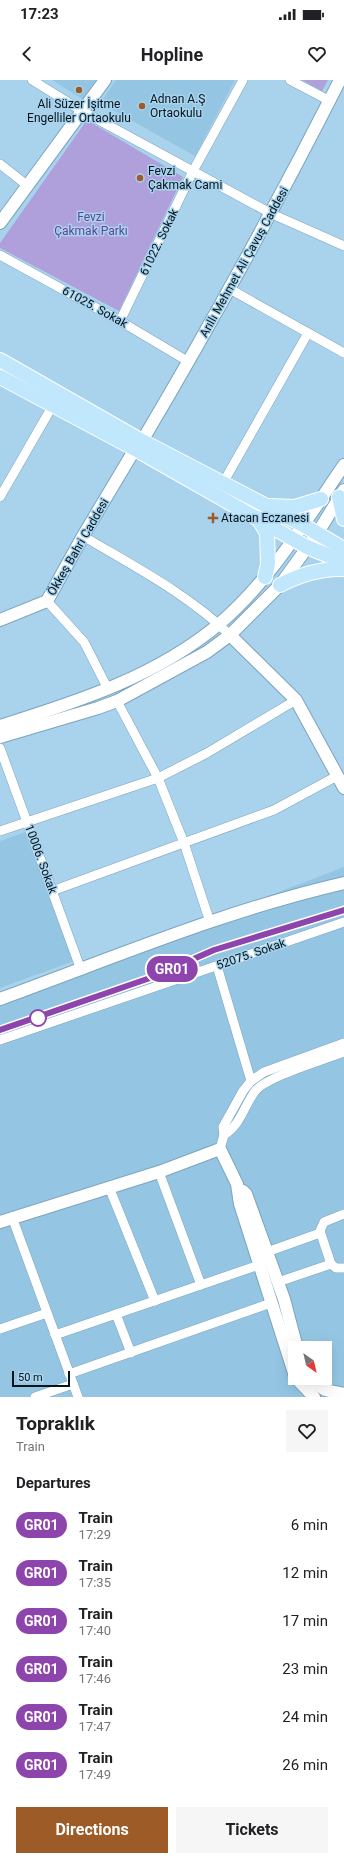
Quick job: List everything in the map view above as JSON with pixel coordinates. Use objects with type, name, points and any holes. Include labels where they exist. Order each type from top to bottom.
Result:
[{"type":"main road","points":[[0,360],[307,547],[344,562]]},
{"type":"main road","points":[[0,377],[53,405],[222,483],[303,525],[344,549]]},
{"type":"main road","points":[[342,494],[344,520]]},
{"type":"main road","points":[[266,506],[295,507],[321,499]]},
{"type":"main road","points":[[258,518],[267,533],[268,564],[265,577]]},
{"type":"main road","points":[[280,585],[312,572],[329,568],[344,569]]},
{"type":"street","points":[[32,80],[82,111],[272,214],[344,246]]},
{"type":"street","points":[[0,223],[105,80]]},
{"type":"street","name":"61022. Sokak","points":[[120,321],[193,171],[244,80]]},
{"type":"street","points":[[290,80],[330,101]]},
{"type":"street","name":"Arıllı Mehmet Ali Çavuş Caddesi","points":[[138,445],[189,362],[228,288],[272,214],[340,80]]},
{"type":"street","points":[[0,164],[28,186]]},
{"type":"street","name":"61025. Sokak","points":[[0,255],[120,321],[189,362]]},
{"type":"street","points":[[228,288],[344,353]]},
{"type":"street","points":[[222,483],[308,333]]},
{"type":"street","points":[[1,491],[53,405]]},
{"type":"street","name":"Ökkeş Bahri Caddesi","points":[[0,620],[47,601],[83,536],[138,445]]},
{"type":"street","points":[[0,726],[108,689],[183,650],[219,624],[265,577],[294,538],[344,465]]},
{"type":"street","points":[[0,737],[117,701],[207,652],[230,635],[280,585],[342,494]]},
{"type":"street","points":[[83,536],[172,590],[219,624],[296,700],[344,788]]},
{"type":"street","points":[[47,601],[84,642],[108,689]]},
{"type":"street","points":[[0,831],[158,778],[207,753],[296,700]]},
{"type":"street","points":[[117,701],[158,778],[184,844],[210,922]]},
{"type":"street","name":"10006. Sokak","points":[[0,748],[81,970]]},
{"type":"street","points":[[52,891],[274,810],[337,776]]},
{"type":"street","points":[[0,998],[81,970],[210,922],[308,891],[344,883]]},
{"type":"street","name":"52075. Sokak","points":[[0,1040],[344,922]]},
{"type":"street","points":[[217,966],[251,1081]]},
{"type":"street","points":[[295,1341],[278,1282],[246,1194],[237,1184],[220,1149],[224,1135],[223,1127],[243,1091],[251,1081],[264,1072],[344,1043]]},
{"type":"street","points":[[224,1135],[233,1130],[256,1090],[267,1082],[344,1052]]},
{"type":"street","points":[[0,1222],[159,1172],[220,1149]]},
{"type":"street","points":[[159,1172],[201,1285]]},
{"type":"street","points":[[237,1184],[240,1204],[288,1353]]},
{"type":"street","points":[[109,1187],[155,1301]]},
{"type":"street","points":[[344,1214],[324,1222],[320,1228],[320,1233],[331,1264],[336,1268],[344,1268]]},
{"type":"street","points":[[12,1217],[78,1397]]},
{"type":"street","points":[[267,1252],[320,1233]]},
{"type":"street","points":[[278,1282],[331,1264]]},
{"type":"street","points":[[55,1335],[259,1265]]},
{"type":"street","points":[[69,1374],[271,1303]]},
{"type":"street","points":[[0,1329],[47,1313]]},
{"type":"street","points":[[116,1314],[131,1353]]},
{"type":"street","points":[[35,1397],[73,1384]]},
{"type":"street","points":[[302,1385],[310,1396]]},
{"type":"street","points":[[318,1385],[325,1390],[344,1394]]},
{"type":"shaded area","name":"Ali Süzer İşitme Engelliler Ortaokulu","points":[[52,80],[98,80],[84,100]]},
{"type":"shaded area","points":[[116,80],[235,80],[195,156],[100,103]]},
{"type":"shaded area","points":[[25,832],[74,961],[0,988],[0,841]]},
{"type":"shaded area","points":[[344,867],[344,1397],[0,1397],[0,999]]},
{"type":"green space","points":[[302,80],[328,80],[322,91]]},
{"type":"green space","name":"Fevzi Çakmak Parkı","points":[[87,120],[183,177],[119,311],[0,248],[0,243]]},
{"type":"train","name":"GR01","points":[[0,1030],[150,978],[214,950],[344,910]]},
{"type":"place","name":"Ali Süzer İşitme Engelliler Ortaokulu","points":[[79,90]]},
{"type":"place","name":"Adnan A.Ş Ortaokulu","points":[[142,106]]},
{"type":"place","name":"Fevzi Çakmak Cami","points":[[140,178]]},
{"type":"place","name":"Atacan Eczanesi","points":[[213,518]]}]
